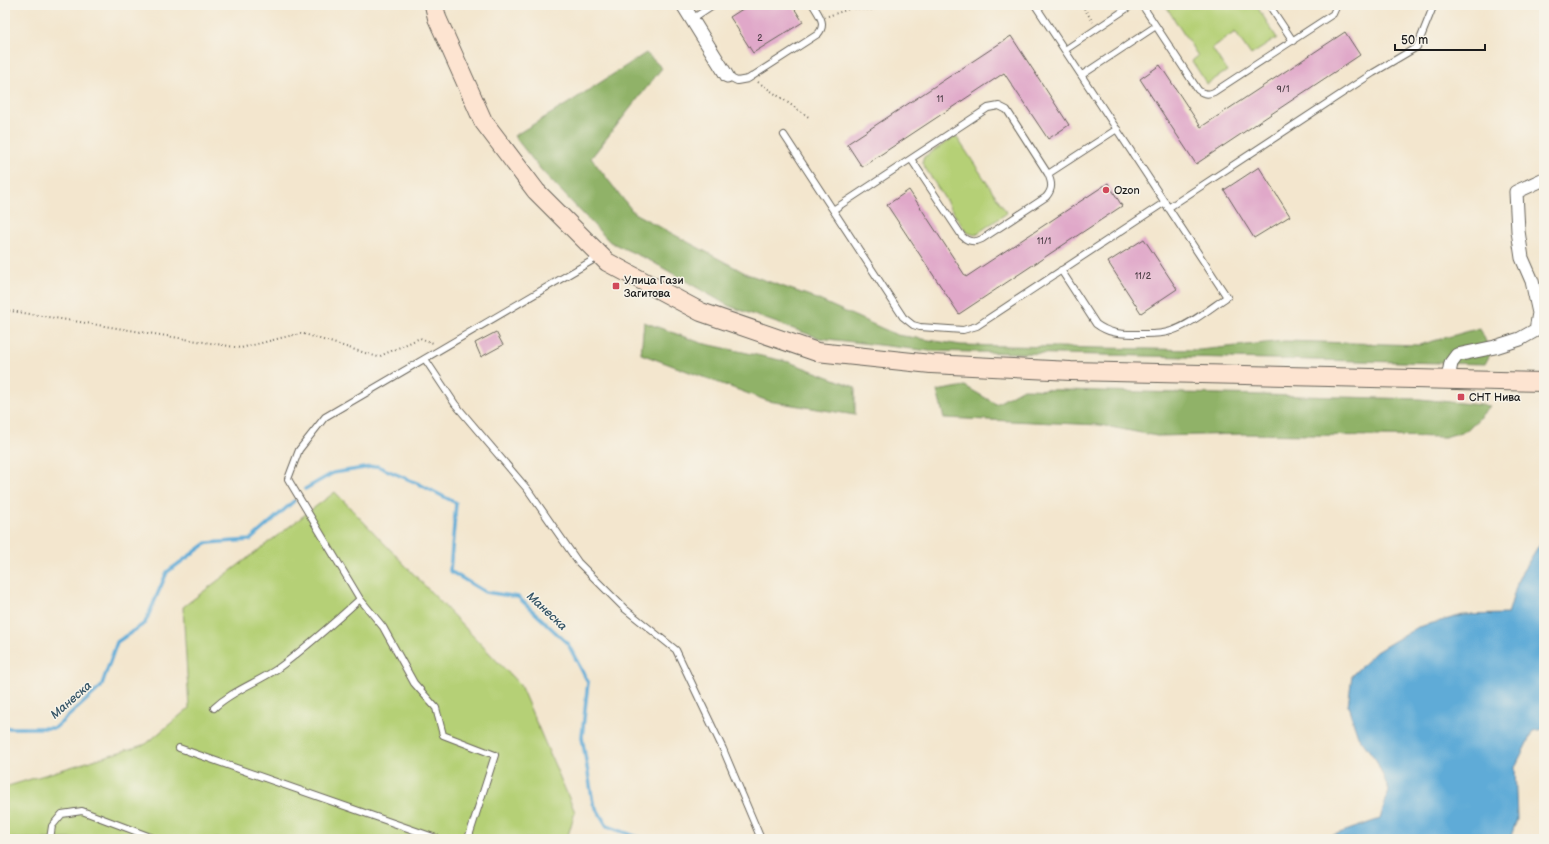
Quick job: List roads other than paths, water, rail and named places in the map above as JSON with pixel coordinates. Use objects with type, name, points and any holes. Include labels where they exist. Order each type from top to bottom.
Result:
[{"type":"main road","points":[[434,5],[437,18],[483,121],[536,191],[601,256],[608,262],[701,312],[817,352],[931,364],[1071,371],[1541,381]]},
{"type":"street","points":[[683,5],[727,76]]},
{"type":"street","points":[[1448,379],[1451,363],[1457,355],[1495,347],[1520,338],[1536,330],[1539,313],[1532,281],[1522,258],[1518,231],[1516,192],[1544,179]]},
{"type":"lane","points":[[692,19],[713,5]]},
{"type":"lane","points":[[727,76],[737,81],[742,81],[818,34],[822,27],[822,18],[813,5]]},
{"type":"lane","points":[[1035,5],[1227,297],[1177,329],[1163,333],[1123,334],[1109,332],[1096,324],[1061,270]]},
{"type":"lane","points":[[1064,50],[1132,5]]},
{"type":"lane","points":[[1142,5],[1198,90],[1204,94],[1214,92],[1333,14],[1337,5]]},
{"type":"lane","points":[[1270,5],[1292,41]]},
{"type":"lane","points":[[1168,208],[1373,72],[1417,47],[1433,6],[1435,5]]},
{"type":"lane","points":[[1082,76],[1156,26]]},
{"type":"lane","points":[[833,210],[988,108],[999,106],[1007,110],[1048,174],[1052,182],[1051,189],[1046,197],[982,239],[970,241],[962,236],[911,159]]},
{"type":"lane","points":[[1048,174],[1117,129]]},
{"type":"lane","points":[[784,135],[903,317],[920,327],[957,330],[969,329],[977,326],[1164,202]]},
{"type":"lane","points":[[468,839],[495,755],[442,735],[436,708],[414,683],[383,627],[360,599],[288,478],[299,450],[324,417],[601,256]]},
{"type":"lane","points":[[425,359],[455,404],[528,490],[578,562],[625,609],[676,650],[723,749],[761,839]]},
{"type":"lane","points":[[214,708],[224,698],[276,669],[360,599]]},
{"type":"lane","points":[[179,748],[439,839]]},
{"type":"lane","points":[[50,839],[52,826],[62,814],[82,811],[156,839]]},
{"type":"water","points":[[1544,537],[1544,729],[1533,731],[1515,767],[1517,819],[1510,839],[1322,839],[1380,819],[1389,790],[1376,760],[1358,736],[1348,706],[1352,675],[1376,652],[1418,627],[1463,615],[1508,614],[1519,577]]},
{"type":"waterway","name":"Манеска","points":[[305,489],[333,473],[377,466],[417,483],[456,503],[450,571],[485,592],[518,597],[568,644],[588,682],[582,737],[593,803],[607,826],[640,839]]},
{"type":"waterway","name":"Манеска","points":[[5,728],[55,728],[101,687],[117,642],[145,623],[167,572],[207,543],[250,540],[294,501]]},
{"type":"place","name":"Ozon","points":[[1106,190]]},
{"type":"place","name":"Улица Гази Загитова","points":[[616,286]]},
{"type":"place","name":"СНТ Нива","points":[[1461,397]]}]
